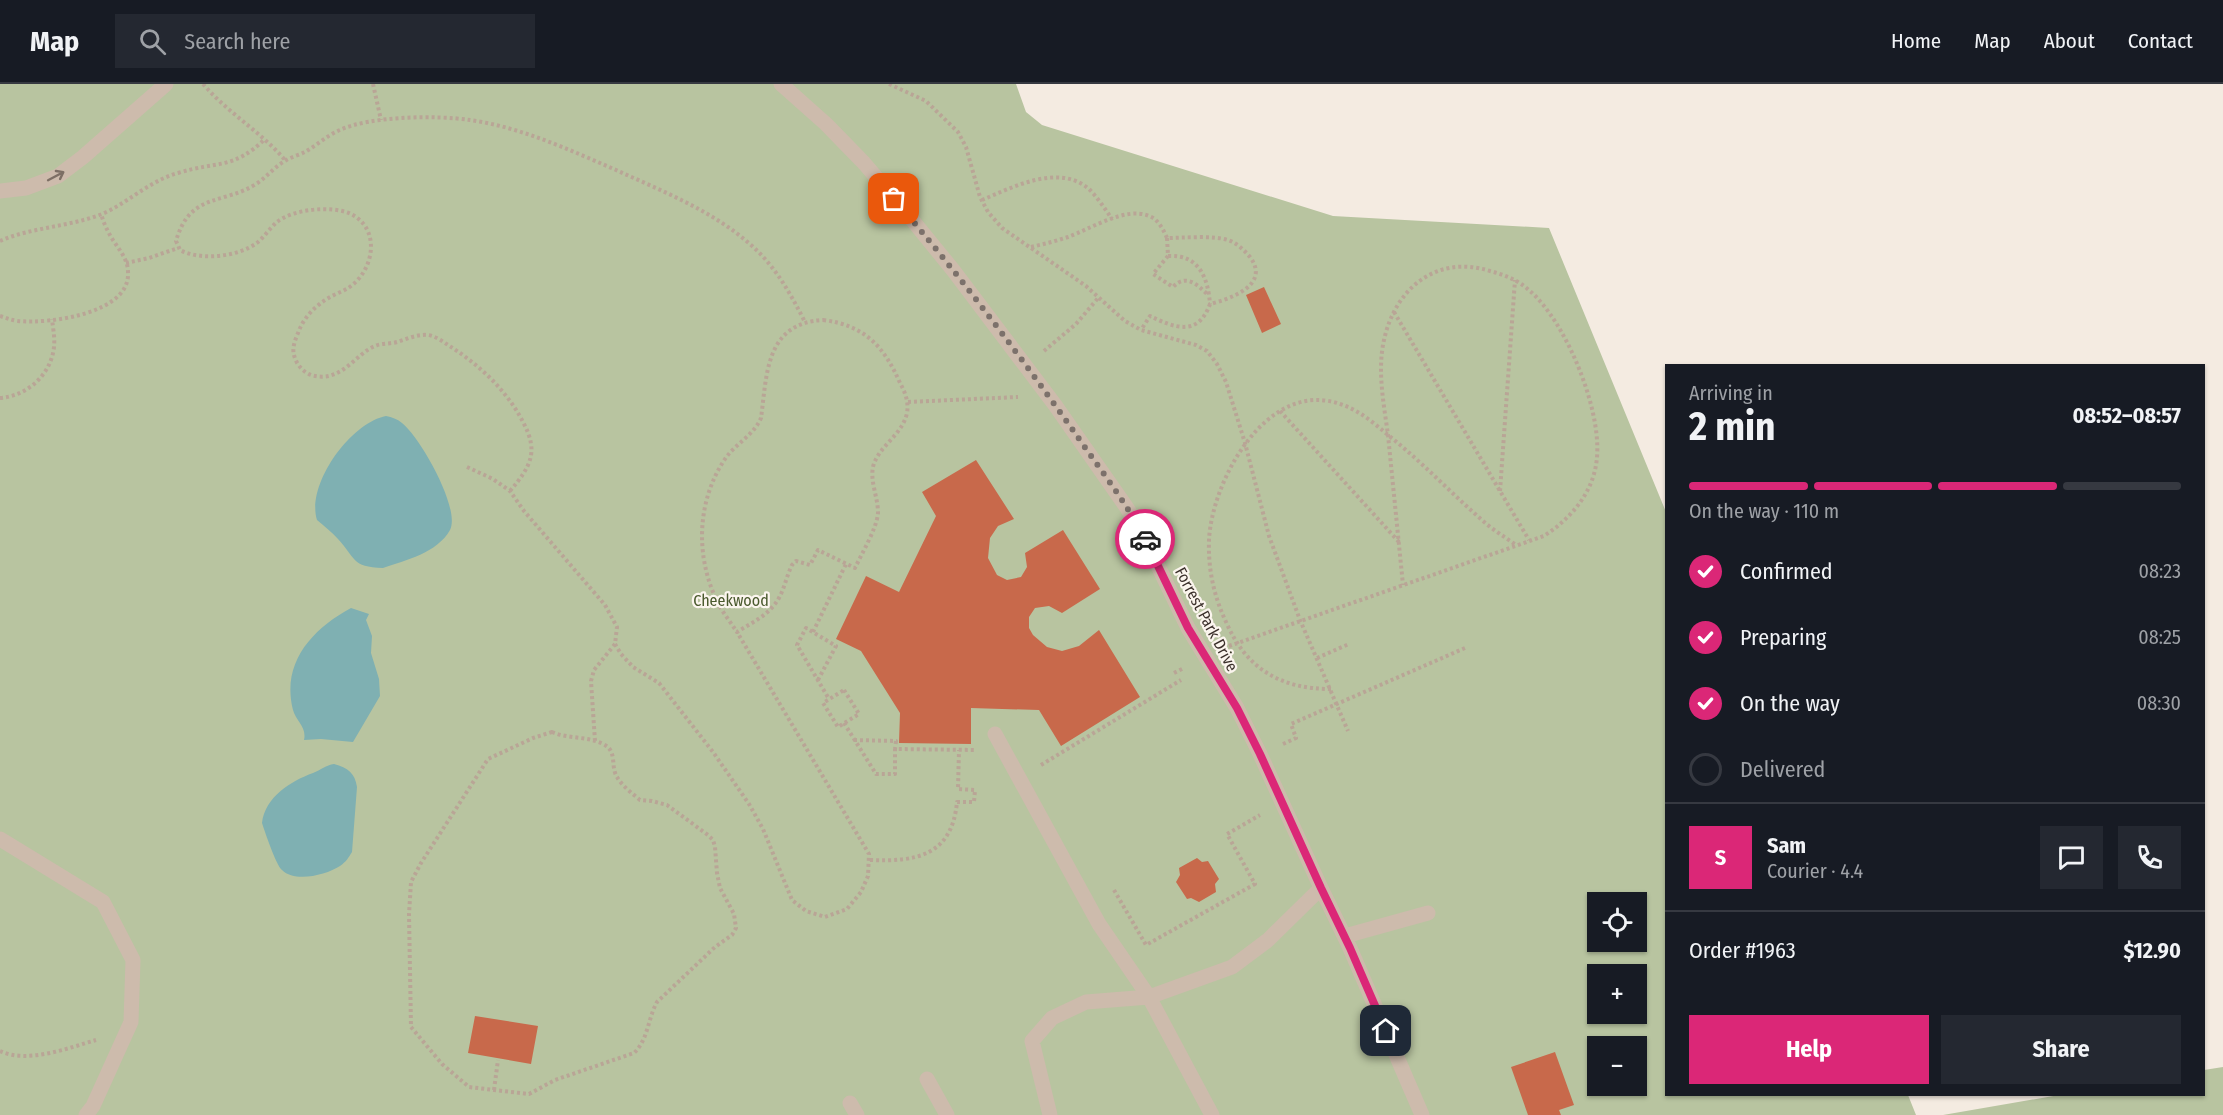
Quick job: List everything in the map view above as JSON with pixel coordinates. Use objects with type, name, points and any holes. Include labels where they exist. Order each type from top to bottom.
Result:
[{"type":"lane","points":[[0,191],[26,188],[58,176],[166,84]]},
{"type":"lane","name":"Forrest Park Drive","points":[[781,84],[826,124],[864,163],[953,270],[1127,507],[1188,628],[1237,708],[1260,754],[1345,936],[1422,1115]]},
{"type":"lane","points":[[995,734],[1099,924],[1149,997],[1212,1115]]},
{"type":"lane","points":[[0,838],[103,902],[133,960],[131,1022],[93,1106],[86,1115]]},
{"type":"lane","points":[[1050,1115],[1032,1041],[1052,1018],[1086,1002],[1149,997],[1232,967],[1268,940],[1321,888]]},
{"type":"lane","points":[[1345,936],[1428,913]]},
{"type":"lane","points":[[927,1079],[947,1115]]},
{"type":"path","points":[[203,84],[237,117],[265,139],[285,160]]},
{"type":"path","points":[[373,84],[381,120]]},
{"type":"path","points":[[889,84],[926,101],[958,132],[966,147],[982,200],[995,222],[1099,297],[1125,321],[1142,330],[1196,345],[1207,351],[1217,364],[1226,382],[1245,443],[1269,536],[1300,620],[1348,731]]},
{"type":"path","points":[[178,248],[176,241],[182,225],[197,207],[206,201],[256,184],[285,160],[303,153],[339,130],[381,120],[443,117],[484,122],[532,136],[660,190],[717,220],[752,245],[776,270],[805,322]]},
{"type":"path","points":[[0,241],[101,214],[141,189],[177,173],[238,160],[252,152],[265,139]]},
{"type":"path","points":[[982,200],[1041,179],[1061,177],[1087,187],[1112,219]]},
{"type":"path","points":[[126,263],[178,248],[193,255],[229,254],[257,243],[285,217],[309,210],[324,209],[352,214],[368,232],[372,243],[371,253],[363,272],[351,286],[323,302],[303,321],[294,346],[294,354],[300,367],[311,375],[327,375],[345,369],[374,346],[426,334],[436,337],[472,359],[507,398],[525,426],[532,447],[531,459],[524,473],[510,490]]},
{"type":"path","points":[[0,316],[20,321],[52,319],[92,312],[121,296],[127,284],[126,263],[108,233],[101,214]]},
{"type":"path","points":[[1030,247],[1052,242],[1112,219],[1132,214],[1149,215],[1156,220],[1167,238],[1168,256],[1153,274],[1173,286],[1181,281],[1192,281],[1209,295]]},
{"type":"path","points":[[1167,238],[1226,239],[1237,244],[1251,259],[1256,268],[1247,288],[1227,300],[1210,304]]},
{"type":"path","points":[[1142,330],[1150,316],[1173,327],[1191,326],[1200,321],[1210,304],[1206,277],[1197,266],[1181,257],[1168,256]]},
{"type":"path","points":[[1174,673],[1236,642],[1403,585],[1529,541],[1552,530],[1569,517],[1576,508],[1594,475],[1597,451],[1591,401],[1572,353],[1544,307],[1531,291],[1515,279],[1480,268],[1444,268],[1429,274],[1416,284],[1404,294],[1394,311],[1383,343],[1382,382],[1403,585]]},
{"type":"path","points":[[1500,491],[1515,279]]},
{"type":"path","points":[[1024,364],[1062,337],[1099,297]]},
{"type":"path","points":[[1394,311],[1529,541]]},
{"type":"path","points":[[0,398],[25,390],[41,377],[54,348],[52,319]]},
{"type":"path","points":[[615,644],[633,667],[659,683],[739,788],[763,830],[792,900],[813,915],[825,917],[850,907],[861,892],[868,876],[870,860],[862,840],[720,607],[708,574],[702,548],[705,503],[724,461],[759,424],[763,410],[767,370],[776,347],[787,333],[805,322],[823,321],[845,324],[869,338],[887,357],[908,402],[903,425],[881,451],[873,468],[878,512],[876,521],[855,568],[818,550],[810,566],[796,561],[771,609],[763,617],[736,632]]},
{"type":"path","points":[[908,402],[1019,397]]},
{"type":"path","points":[[1331,689],[1302,687],[1280,680],[1255,665],[1244,655],[1236,642],[1214,591],[1209,540],[1213,516],[1222,489],[1245,443],[1280,411],[1298,404],[1323,400],[1344,405],[1365,417],[1414,456],[1484,522],[1516,545]]},
{"type":"path","points":[[1280,411],[1399,542]]},
{"type":"path","points":[[467,467],[494,479],[510,490],[524,511],[605,605],[617,627],[615,644],[594,670],[591,681],[595,741]]},
{"type":"path","points":[[813,632],[846,564]]},
{"type":"path","points":[[818,680],[836,646],[806,628],[797,645],[829,699]]},
{"type":"path","points":[[1317,658],[1349,644]]},
{"type":"path","points":[[1260,754],[1296,738],[1291,724],[1465,648]]},
{"type":"path","points":[[1019,779],[1181,680]]},
{"type":"path","points":[[844,690],[859,714],[838,727],[823,703],[829,699],[844,690]]},
{"type":"path","points":[[844,723],[854,740],[876,774],[894,774],[896,741],[854,740]]},
{"type":"path","points":[[552,732],[562,737],[595,741],[609,749],[614,758],[615,774],[640,800],[667,805],[713,840],[720,888],[734,914],[736,928],[732,935],[715,946],[657,1002],[651,1012],[641,1045],[634,1053],[555,1080],[529,1094],[469,1087],[442,1064],[411,1027],[409,914],[411,882],[488,759],[533,738],[552,732]]},
{"type":"path","points":[[896,749],[1004,751]]},
{"type":"path","points":[[870,860],[908,860],[931,852],[942,842],[956,813],[957,802],[974,802],[975,790],[958,789],[959,750]]},
{"type":"path","points":[[1114,890],[1146,945],[1256,884],[1227,834],[1260,814]]},
{"type":"path","points":[[0,1051],[23,1056],[46,1053],[127,1031]]},
{"type":"path","points":[[494,1090],[498,1060]]},
{"type":"green space","name":"Cheekwood","points":[[0,84],[1016,84],[1026,112],[1042,125],[1333,216],[1549,228],[1665,510],[1665,1096],[1908,1096],[1916,1115],[0,1115]]},
{"type":"green space","points":[[2223,1067],[2223,1115],[1943,1115],[2053,1096],[2205,1096],[2205,1070]]},
{"type":"water","points":[[386,416],[402,423],[428,457],[450,506],[452,520],[450,530],[437,545],[411,559],[383,568],[365,566],[355,560],[336,536],[317,520],[315,506],[318,490],[325,474],[345,443],[358,430]]},
{"type":"water","points":[[351,608],[369,614],[366,620],[372,636],[371,653],[379,679],[380,696],[353,742],[304,740],[304,731],[294,714],[290,693],[296,663],[312,637],[337,616]]},
{"type":"water","points":[[334,764],[350,772],[356,782],[352,852],[342,864],[327,872],[302,877],[288,874],[280,867],[271,848],[262,823],[264,814],[268,805],[288,785]]},
{"type":"building","points":[[1264,287],[1281,324],[1262,333],[1246,295]]},
{"type":"building","points":[[976,460],[1014,519],[998,526],[990,538],[988,558],[997,575],[1007,580],[1021,577],[1027,567],[1025,553],[1063,530],[1100,589],[1062,613],[1049,606],[1035,608],[1029,617],[1029,628],[1033,635],[1047,647],[1062,651],[1079,646],[1099,630],[1140,697],[1061,746],[1039,710],[971,708],[971,744],[899,743],[900,713],[861,651],[836,639],[866,576],[899,592],[936,516],[922,492]]},
{"type":"building","points":[[1197,858],[1202,862],[1208,861],[1219,879],[1215,884],[1216,892],[1199,902],[1191,898],[1187,899],[1176,882],[1180,875],[1179,868]]},
{"type":"building","points":[[475,1016],[538,1026],[531,1064],[468,1053]]},
{"type":"building","points":[[1555,1052],[1574,1105],[1559,1110],[1561,1115],[1528,1115],[1511,1067]]},
{"type":"way so far","points":[[894,199],[953,270],[1055,405],[1127,507],[1145,539]]},
{"type":"route","points":[[1145,539],[1188,628],[1237,708],[1260,754],[1386,1031]]}]
